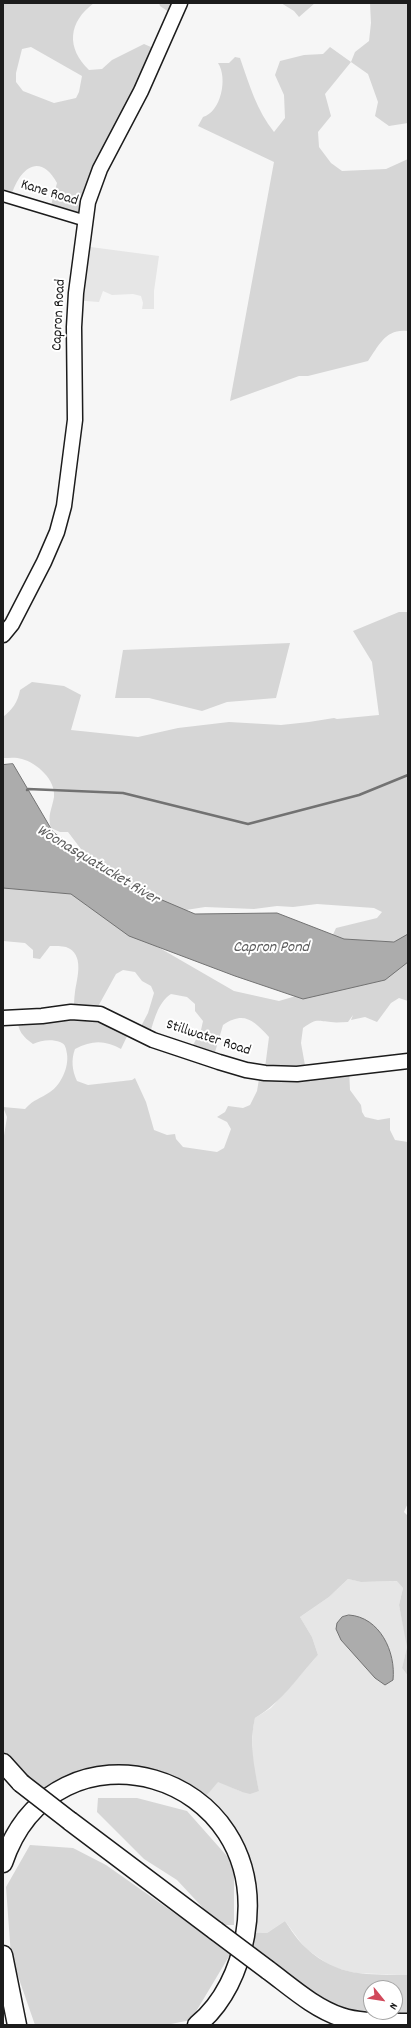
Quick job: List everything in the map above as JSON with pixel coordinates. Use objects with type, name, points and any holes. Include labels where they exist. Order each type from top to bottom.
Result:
[{"type":"highway","points":[[3,1763],[21,1783],[70,1821],[318,2006],[340,2017],[365,2021],[408,2023]]},
{"type":"highway","points":[[3,1863],[14,1838],[32,1813],[56,1794],[84,1781],[114,1775],[143,1776],[170,1785],[202,1804],[225,1829],[237,1853],[245,1882],[247,1913],[244,1942],[232,1980],[215,2006],[197,2025]]},
{"type":"highway","points":[[3,1955],[16,2025]]},
{"type":"highway","points":[[3,1986],[16,2025]]},
{"type":"street","name":"Capron Road","points":[[3,635],[12,624],[44,562],[57,532],[64,506],[74,433],[74,327],[88,202],[100,169],[148,77],[180,3]]},
{"type":"street","name":"Kane Road","points":[[3,196],[86,221]]},
{"type":"street","name":"Stillwater Road","points":[[3,1018],[42,1016],[71,1012],[100,1014],[153,1040],[246,1070],[297,1074],[408,1061]]},
{"type":"shaded area","points":[[3,3],[94,3],[85,10],[79,18],[73,35],[76,53],[89,70],[102,69],[112,60],[144,44],[160,51],[86,219],[50,209],[57,183],[50,173],[43,168],[36,166],[24,172],[14,188],[11,197],[3,196]],"holes":[[[31,47],[82,76],[79,92],[76,98],[54,103],[23,91],[16,82],[16,73],[22,49]]]},
{"type":"shaded area","points":[[159,3],[180,3],[175,16],[160,6]]},
{"type":"shaded area","points":[[281,3],[315,3],[299,17],[294,11]]},
{"type":"shaded area","points":[[370,3],[408,3],[408,123],[389,126],[375,116],[378,102],[368,74],[351,62],[355,52],[369,41],[371,23]]},
{"type":"shaded area","points":[[330,47],[351,62],[325,94],[331,116],[318,132],[319,147],[331,163],[342,171],[386,169],[408,159],[408,331],[394,332],[389,335],[384,339],[368,361],[308,376],[299,376],[230,401],[274,162],[198,126],[203,117],[214,109],[221,94],[222,77],[221,69],[218,63],[229,63],[235,57],[240,58],[258,106],[274,132],[285,118],[284,95],[275,75],[280,61],[304,55],[323,54]]},
{"type":"shaded area","points":[[83,246],[159,256],[154,291],[154,309],[142,309],[143,303],[141,296],[133,294],[112,295],[103,291],[99,302],[73,300]]},
{"type":"shaded area","points":[[399,612],[408,612],[408,940],[378,943],[331,939],[336,928],[377,918],[382,912],[374,908],[317,904],[254,909],[205,907],[186,910],[174,909],[109,872],[84,853],[68,832],[60,832],[51,828],[50,816],[54,791],[49,779],[39,768],[28,761],[17,758],[3,758],[3,717],[14,705],[20,690],[32,682],[64,686],[81,695],[71,730],[138,737],[178,728],[229,722],[281,725],[334,718],[379,715],[372,662],[353,631]]},
{"type":"shaded area","points":[[290,643],[276,698],[227,702],[202,711],[149,698],[115,698],[123,650]]},
{"type":"shaded area","points":[[52,870],[87,906],[234,991],[279,1001],[408,963],[408,1001],[399,998],[391,1003],[377,1022],[365,1017],[351,1020],[353,1015],[348,1022],[314,1021],[303,1028],[301,1043],[306,1071],[349,1068],[350,1090],[361,1105],[362,1112],[365,1117],[378,1120],[390,1118],[390,1130],[395,1140],[408,1142],[408,1503],[404,1512],[408,1516],[408,1676],[402,1668],[407,1647],[399,1605],[403,1588],[397,1581],[361,1582],[348,1579],[329,1597],[300,1617],[312,1637],[318,1655],[274,1704],[255,1718],[252,1745],[259,1791],[250,1794],[218,1782],[201,1802],[131,1773],[44,1799],[3,1762],[3,1142],[7,1117],[3,1107],[25,1109],[34,1101],[54,1089],[61,1080],[67,1064],[65,1045],[57,1041],[50,1040],[33,1044],[21,1033],[18,1018],[74,1011],[78,961],[72,950],[66,947],[50,946],[40,959],[33,958],[33,950],[25,943],[3,941],[3,883]],"holes":[[[123,970],[135,972],[142,981],[151,986],[154,993],[148,1013],[138,1032],[149,1036],[154,1019],[162,1002],[171,994],[187,997],[195,1004],[195,1011],[203,1021],[201,1030],[190,1051],[213,1059],[223,1025],[237,1019],[248,1019],[269,1037],[265,1068],[260,1073],[257,1091],[250,1105],[243,1108],[228,1106],[225,1112],[217,1117],[227,1122],[231,1129],[224,1148],[217,1152],[183,1147],[176,1139],[175,1134],[167,1135],[154,1130],[146,1102],[135,1078],[132,1080],[88,1085],[77,1081],[73,1065],[75,1049],[87,1044],[98,1042],[109,1044],[121,1049],[130,1030],[95,1012],[116,974]]]},
{"type":"shaded area","points":[[348,1579],[362,1582],[398,1581],[403,1588],[399,1605],[407,1647],[402,1668],[408,1676],[408,1975],[355,1973],[332,1967],[305,1948],[285,1921],[267,1933],[245,1932],[245,1884],[201,1802],[218,1781],[242,1792],[259,1791],[252,1761],[253,1728],[255,1718],[271,1708],[318,1655],[312,1637],[300,1617],[329,1597]]},
{"type":"shaded area","points":[[98,1798],[137,1798],[187,1811],[234,1864],[234,1925],[219,1925],[177,1880],[144,1859],[97,1812]]},
{"type":"shaded area","points":[[30,1845],[73,1848],[106,1865],[231,1953],[191,2020],[166,2025],[35,2025],[11,1956],[6,1887]]},
{"type":"shaded area","points":[[285,1921],[303,1945],[318,1958],[330,1965],[366,1974],[408,1975],[408,2018],[403,2018],[403,1980],[363,1980],[363,2017],[347,2017],[242,1946],[245,1932],[267,1933]]},
{"type":"water","name":"Capron Pond","points":[[13,764],[53,832],[122,883],[195,914],[277,913],[344,939],[394,942],[408,934],[408,962],[385,980],[303,999],[235,976],[129,936],[71,894],[3,888],[3,765]]},
{"type":"water","points":[[349,1615],[360,1617],[369,1622],[384,1638],[392,1658],[393,1669],[393,1680],[385,1685],[375,1678],[341,1640],[336,1629],[337,1623],[342,1617]]},
{"type":"waterway","points":[[27,790],[123,793],[248,824],[359,795],[408,775]]},
{"type":"water label","name":"Woonasquatucket River","points":[[97,866]]}]
